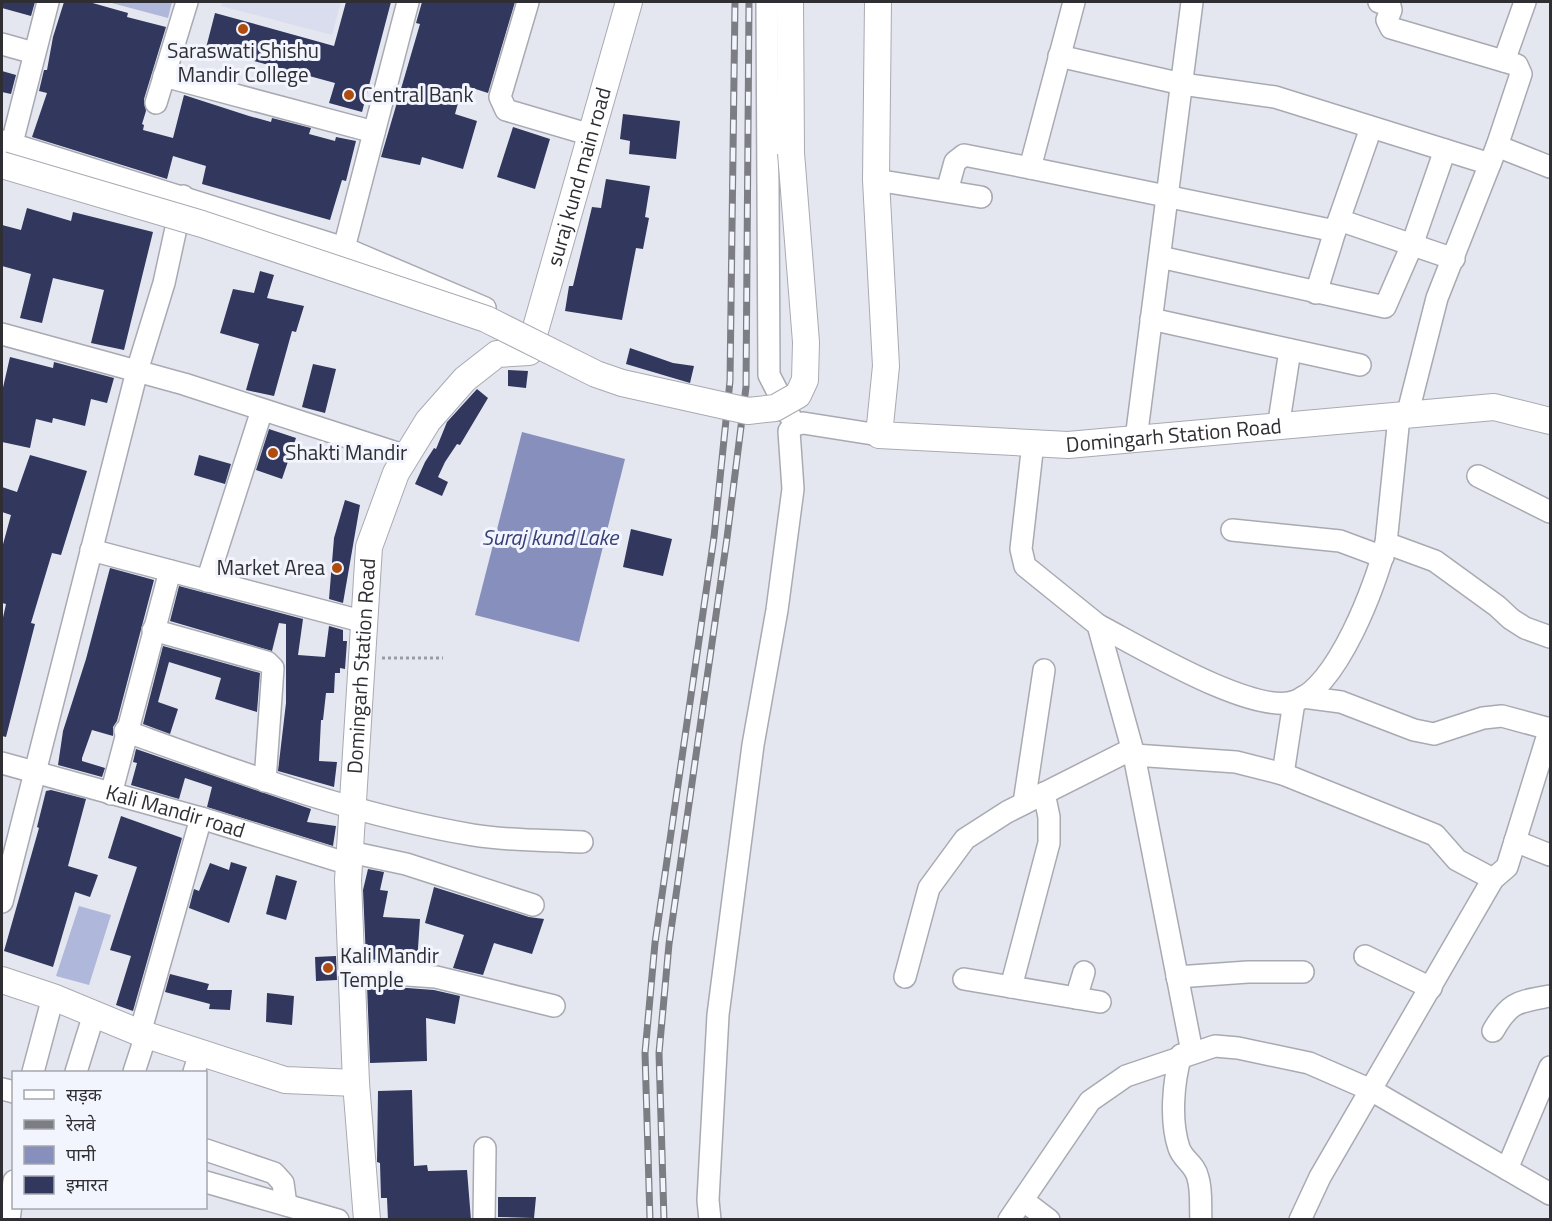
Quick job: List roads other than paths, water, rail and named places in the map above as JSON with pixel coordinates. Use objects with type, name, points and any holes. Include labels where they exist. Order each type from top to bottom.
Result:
[{"type":"street","points":[[5,150],[48,2]]},
{"type":"street","points":[[156,103],[187,2]]},
{"type":"street","points":[[344,248],[408,2]]},
{"type":"street","points":[[528,2],[500,98],[501,103],[506,110],[591,135]]},
{"type":"street","name":"suraj kund main road","points":[[532,340],[629,2]]},
{"type":"street","points":[[710,1220],[708,1200],[718,1016],[753,745],[777,610],[793,489],[789,431],[794,425],[769,375],[767,2]]},
{"type":"street","points":[[5,150],[218,229],[486,319],[596,374],[622,383],[748,411],[775,408],[798,395],[805,380],[806,342],[791,153],[790,2]]},
{"type":"street","points":[[878,2],[876,180],[886,366],[879,435]]},
{"type":"street","points":[[1030,168],[1074,2]]},
{"type":"street","points":[[1136,439],[1191,2]]},
{"type":"street","points":[[1283,774],[1299,699],[1317,688],[1352,637],[1384,550],[1403,416],[1432,314],[1493,155],[1521,74],[1517,65],[1391,28],[1387,20],[1391,10],[1390,6],[1380,2]]},
{"type":"street","points":[[1504,61],[1525,2]]},
{"type":"street","points":[[2,44],[34,53]]},
{"type":"street","points":[[1059,56],[1182,84],[1275,97],[1445,150],[1493,155],[1551,167]]},
{"type":"street","points":[[164,76],[374,132]]},
{"type":"street","points":[[1316,293],[1371,128]]},
{"type":"street","points":[[5,150],[183,196],[344,248],[532,340]]},
{"type":"street","points":[[1160,257],[1386,307],[1412,245],[1445,150]]},
{"type":"street","points":[[947,191],[955,162],[964,155],[1167,198],[1337,225],[1454,259]]},
{"type":"street","points":[[876,180],[981,197]]},
{"type":"street","points":[[2,902],[137,371],[164,283],[183,196]]},
{"type":"street","points":[[1151,319],[1359,365]]},
{"type":"street","points":[[2,334],[137,371],[406,456]]},
{"type":"street","name":"Domingarh Station Road","points":[[367,1220],[356,1083],[349,858],[369,547],[396,473],[428,421],[465,379],[497,354],[532,340],[612,387],[687,407]]},
{"type":"street","points":[[1278,428],[1290,350]]},
{"type":"street","name":"Domingarh Station Road","points":[[794,425],[803,423],[879,435],[1068,445],[1494,407],[1551,421]]},
{"type":"street","points":[[207,581],[262,410]]},
{"type":"street","points":[[1034,443],[1021,549],[1025,566],[1098,625],[1205,681],[1262,702],[1299,699],[1341,702],[1414,730],[1434,734],[1483,718],[1502,716],[1550,728],[1507,867],[1493,879],[1320,1177],[1300,1220]]},
{"type":"street","points":[[1478,476],[1551,512]]},
{"type":"street","points":[[1232,530],[1340,541],[1435,561],[1497,606],[1511,620],[1525,628],[1551,637]]},
{"type":"street","points":[[91,550],[364,622]]},
{"type":"street","points":[[111,794],[125,731],[170,571]]},
{"type":"street","points":[[1098,625],[1133,752],[1177,977],[1186,1054],[1175,1104],[1177,1136],[1184,1158],[1194,1166],[1199,1179],[1201,1220]]},
{"type":"street","points":[[153,630],[267,662],[273,668],[265,781]]},
{"type":"street","points":[[1024,803],[1044,670]]},
{"type":"street","points":[[125,731],[265,781],[352,808],[476,835],[582,842]]},
{"type":"street","points":[[905,977],[929,888],[936,875],[964,839],[1024,803],[1133,752],[1236,762],[1283,774],[1435,835],[1457,860],[1493,879]]},
{"type":"street","name":"Kali Mandir road","points":[[2,763],[34,774],[349,858],[406,864],[533,905]]},
{"type":"street","points":[[1011,987],[1049,843],[1049,817],[1044,793]]},
{"type":"street","points":[[134,1071],[201,818]]},
{"type":"street","points":[[1515,841],[1551,855]]},
{"type":"street","points":[[1365,956],[1431,988]]},
{"type":"street","points":[[351,971],[436,976],[554,1006]]},
{"type":"street","points":[[1076,998],[1084,972]]},
{"type":"street","points":[[1177,977],[1248,972],[1303,972]]},
{"type":"street","points":[[964,979],[1100,1002]]},
{"type":"street","points":[[2,980],[53,997],[143,1034],[197,1063],[285,1080],[356,1083]]},
{"type":"street","points":[[1493,1031],[1510,1006],[1520,1001],[1551,996]]},
{"type":"street","points":[[33,1071],[53,997]]},
{"type":"street","points":[[76,1071],[94,1014]]},
{"type":"street","points":[[1009,1220],[1090,1101],[1126,1076],[1215,1046],[1248,1050],[1309,1063],[1371,1090],[1551,1194]]},
{"type":"street","points":[[1507,1169],[1551,1067]]},
{"type":"street","points":[[484,1220],[485,1148]]},
{"type":"street","points":[[207,1150],[274,1173],[283,1183],[286,1205]]},
{"type":"street","points":[[207,1182],[338,1220]]},
{"type":"street","points":[[9,1220],[12,1197]]},
{"type":"street","points":[[1024,1201],[1048,1220]]},
{"type":"water","name":"Suraj kund Lake","points":[[522,432],[625,459],[579,642],[475,615]]},
{"type":"railway","points":[[650,1220],[645,1053],[655,943],[714,537],[730,381],[735,2]]},
{"type":"railway","points":[[664,1220],[659,1053],[669,944],[727,538],[746,387],[749,2]]},
{"type":"place","name":"Saraswati Shishu Mandir College","points":[[243,29]]},
{"type":"place","name":"Central Bank","points":[[349,95]]},
{"type":"place","name":"Shakti Mandir","points":[[273,453]]},
{"type":"place","name":"Market Area","points":[[337,568]]},
{"type":"place","name":"Kali Mandir Temple","points":[[328,968]]}]
